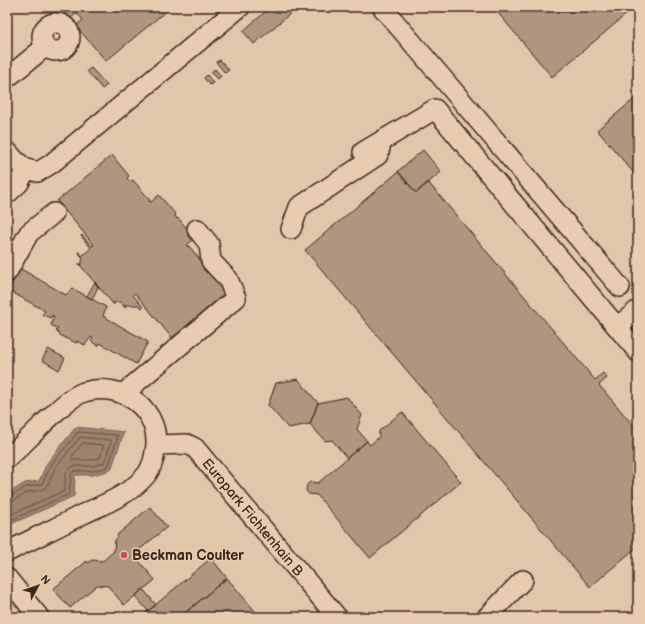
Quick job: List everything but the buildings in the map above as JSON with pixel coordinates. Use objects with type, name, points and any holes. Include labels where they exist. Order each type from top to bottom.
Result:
[{"type":"street","points":[[7,151],[26,169],[38,172],[51,164],[240,7]]},
{"type":"street","points":[[382,7],[620,287]]},
{"type":"street","points":[[7,78],[44,47]]},
{"type":"street","points":[[363,152],[435,108],[638,352]]},
{"type":"street","points":[[291,229],[299,207],[378,154],[382,140]]},
{"type":"street","points":[[7,194],[19,183],[26,169]]},
{"type":"street","points":[[7,272],[29,233],[54,213]]},
{"type":"street","points":[[124,393],[236,298],[228,279],[211,261],[209,244],[197,229]]},
{"type":"street","points":[[617,327],[638,310]]},
{"type":"street","points":[[7,459],[69,400],[84,392],[99,389],[114,390],[124,393],[138,403],[148,415],[154,426],[156,436],[157,445],[154,459],[148,473],[137,485],[116,498],[7,552]]},
{"type":"street","name":"Europark Fichtenhain B","points":[[157,445],[187,444],[195,448],[337,617]]},
{"type":"street","points":[[7,578],[38,617]]},
{"type":"street","points":[[486,617],[522,580]]},
{"type":"water","points":[[76,427],[124,432],[111,470],[93,475],[75,475],[74,496],[7,526],[7,494],[25,483],[39,481],[47,463]]},
{"type":"place","name":"Beckman Coulter","points":[[124,555]]}]
